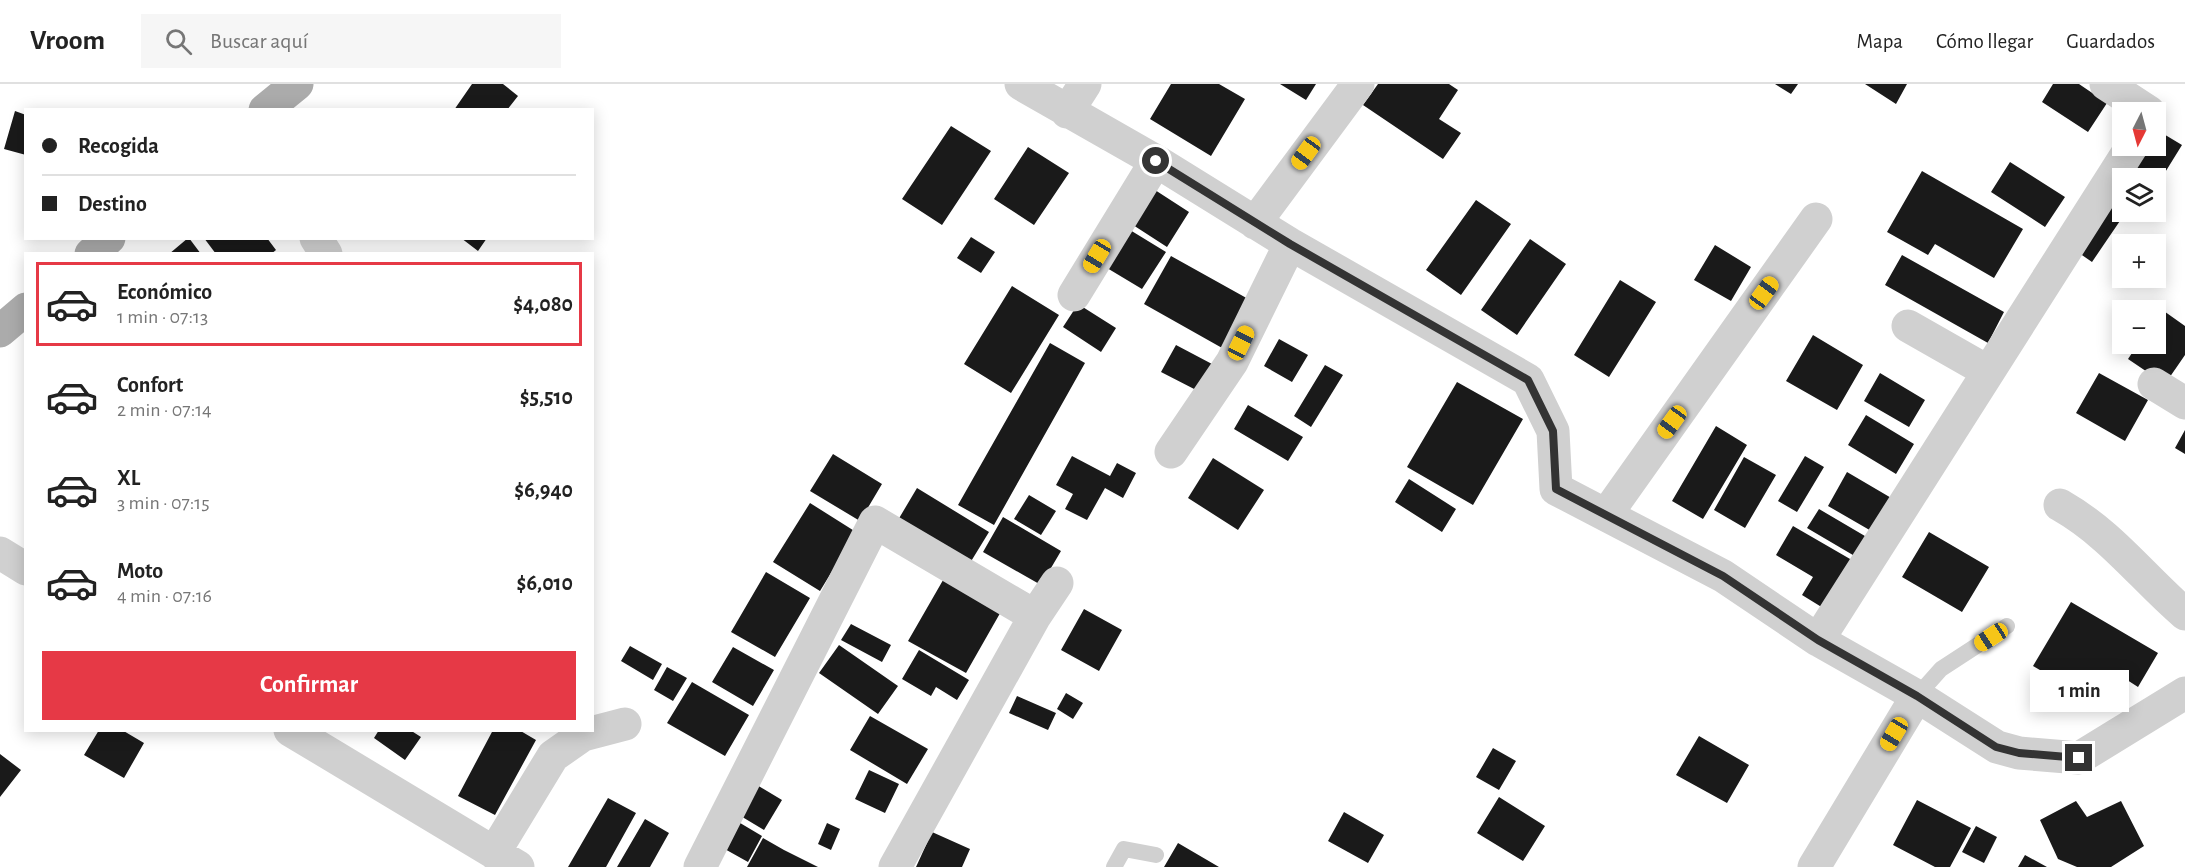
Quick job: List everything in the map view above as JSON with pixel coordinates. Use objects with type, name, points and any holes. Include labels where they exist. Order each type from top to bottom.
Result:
[{"type":"main road","points":[[267,108],[297,84]]},
{"type":"main road","points":[[93,252],[107,240]]},
{"type":"main road","points":[[0,331],[24,311]]},
{"type":"street","points":[[1021,84],[1156,161],[1290,244],[1528,380],[1553,431],[1556,489],[1723,576],[1818,640],[1917,696],[1996,747],[2019,753],[2079,758],[2185,693]]},
{"type":"street","points":[[1067,112],[1085,84]]},
{"type":"street","points":[[1255,223],[1358,84]]},
{"type":"street","points":[[2106,84],[2134,102]]},
{"type":"street","points":[[1818,640],[2126,156]]},
{"type":"street","points":[[1074,294],[1156,161]]},
{"type":"street","points":[[1606,514],[1816,219]]},
{"type":"street","points":[[1171,452],[1232,362],[1290,244]]},
{"type":"street","points":[[1908,326],[1987,371]]},
{"type":"street","points":[[2154,384],[2185,403]]},
{"type":"street","points":[[2060,505],[2086,520],[2185,614]]},
{"type":"street","points":[[700,867],[875,522],[1035,616]]},
{"type":"street","points":[[0,553],[24,568]]},
{"type":"street","points":[[895,867],[1035,616],[1057,583]]},
{"type":"street","points":[[1814,867],[1917,696]]},
{"type":"street","points":[[293,732],[506,860],[552,756],[583,735],[625,724]]},
{"type":"lane","points":[[1917,696],[1941,669],[2007,626]]},
{"type":"lane","points":[[1114,867],[1124,849],[1156,855]]},
{"type":"building","points":[[472,84],[503,84],[518,96],[509,108],[455,108]]},
{"type":"building","points":[[1171,84],[1219,84],[1245,99],[1211,156],[1150,119]]},
{"type":"building","points":[[1280,84],[1316,84],[1306,100]]},
{"type":"building","points":[[1378,84],[1449,84],[1458,90],[1439,119],[1461,133],[1443,159],[1363,105]]},
{"type":"building","points":[[1775,84],[1798,84],[1791,94]]},
{"type":"building","points":[[1865,84],[1907,84],[1896,104]]},
{"type":"building","points":[[2053,84],[2079,84],[2107,103],[2088,132],[2042,102]]},
{"type":"building","points":[[15,111],[24,114],[24,154],[4,149]]},
{"type":"building","points":[[951,126],[991,151],[942,225],[902,199]]},
{"type":"building","points":[[2166,135],[2182,145],[2166,171],[2166,168],[2134,168],[2141,156],[2166,156]]},
{"type":"building","points":[[1028,147],[1069,173],[1034,225],[994,199]]},
{"type":"building","points":[[2010,162],[2065,197],[2045,227],[1991,192]]},
{"type":"building","points":[[1922,171],[2023,229],[1994,278],[1935,244],[1928,255],[1887,232]]},
{"type":"building","points":[[1155,190],[1189,212],[1167,247],[1133,225]]},
{"type":"building","points":[[1476,200],[1511,224],[1461,295],[1426,270]]},
{"type":"building","points":[[2112,204],[2112,222],[2119,222],[2092,262],[2079,253]]},
{"type":"building","points":[[1130,230],[1166,252],[1142,289],[1107,268]]},
{"type":"building","points":[[971,237],[995,252],[981,273],[957,258]]},
{"type":"building","points":[[1530,239],[1566,264],[1517,335],[1481,310]]},
{"type":"building","points":[[186,240],[190,240],[200,252],[171,252]]},
{"type":"building","points":[[206,240],[268,240],[276,250],[274,252],[214,252]]},
{"type":"building","points":[[464,240],[486,240],[478,251]]},
{"type":"building","points":[[1715,245],[1751,267],[1731,301],[1694,280]]},
{"type":"building","points":[[1902,255],[2004,312],[1988,343],[1885,285]]},
{"type":"building","points":[[1171,256],[1259,305],[1231,353],[1144,304]]},
{"type":"building","points":[[1620,280],[1656,302],[1609,377],[1574,355]]},
{"type":"building","points":[[1012,286],[1059,315],[1011,393],[964,364]]},
{"type":"building","points":[[1078,304],[1116,328],[1101,352],[1063,327]]},
{"type":"building","points":[[2166,313],[2185,326],[2185,355],[2165,384],[2128,359],[2131,354],[2166,354]]},
{"type":"building","points":[[1813,335],[1863,365],[1837,410],[1786,381]]},
{"type":"building","points":[[1279,339],[1308,355],[1292,382],[1264,366]]},
{"type":"building","points":[[1050,343],[1085,363],[994,525],[958,505]]},
{"type":"building","points":[[1176,345],[1212,364],[1198,391],[1161,372]]},
{"type":"building","points":[[1325,365],[1343,375],[1311,427],[1294,416]]},
{"type":"building","points":[[1880,373],[1925,400],[1909,427],[1864,401]]},
{"type":"building","points":[[2099,373],[2148,400],[2125,441],[2076,413]]},
{"type":"building","points":[[1457,382],[1523,419],[1473,505],[1407,467]]},
{"type":"building","points":[[1248,405],[1303,437],[1288,461],[1234,429]]},
{"type":"building","points":[[1866,415],[1914,444],[1896,474],[1848,445]]},
{"type":"building","points":[[1716,426],[1747,445],[1703,519],[1672,501]]},
{"type":"building","points":[[2185,430],[2185,454],[2175,448]]},
{"type":"building","points":[[833,454],[882,484],[860,521],[810,491]]},
{"type":"building","points":[[1072,456],[1110,476],[1117,463],[1136,473],[1123,498],[1105,488],[1087,520],[1065,509],[1073,494],[1056,485]]},
{"type":"building","points":[[1805,456],[1824,467],[1797,512],[1778,501]]},
{"type":"building","points":[[1744,457],[1776,475],[1745,528],[1714,510]]},
{"type":"building","points":[[1213,458],[1264,490],[1238,530],[1188,498]]},
{"type":"building","points":[[1847,472],[1893,499],[1873,532],[1828,506]]},
{"type":"building","points":[[1409,479],[1456,509],[1442,532],[1395,502]]},
{"type":"building","points":[[917,488],[989,532],[970,563],[898,520]]},
{"type":"building","points":[[1029,495],[1056,511],[1041,535],[1014,519]]},
{"type":"building","points":[[810,503],[856,532],[820,591],[773,562]]},
{"type":"building","points":[[1819,509],[1870,539],[1858,558],[1807,528]]},
{"type":"building","points":[[1003,517],[1061,551],[1041,585],[983,552]]},
{"type":"building","points":[[1793,526],[1857,563],[1828,611],[1802,595],[1813,577],[1776,555]]},
{"type":"building","points":[[1929,532],[1989,567],[1962,612],[1902,577]]},
{"type":"building","points":[[950,568],[1007,601],[966,673],[908,641]]},
{"type":"building","points":[[766,572],[810,598],[775,657],[731,632]]},
{"type":"building","points":[[2071,602],[2158,653],[2138,687],[2124,678],[2114,694],[2097,684],[2088,698],[2033,666]]},
{"type":"building","points":[[1084,609],[1122,630],[1099,671],[1061,650]]},
{"type":"building","points":[[851,624],[891,645],[882,662],[841,640]]},
{"type":"building","points":[[839,645],[898,686],[878,714],[819,673]]},
{"type":"building","points":[[630,646],[662,664],[653,680],[621,661]]},
{"type":"building","points":[[733,647],[774,670],[753,706],[712,682]]},
{"type":"building","points":[[919,650],[969,680],[957,700],[936,687],[931,696],[902,679]]},
{"type":"building","points":[[667,667],[687,678],[673,701],[654,690]]},
{"type":"building","points":[[692,682],[749,715],[725,756],[667,723]]},
{"type":"building","points":[[1066,693],[1083,703],[1073,719],[1057,709]]},
{"type":"building","points":[[1017,696],[1056,713],[1048,730],[1009,713]]},
{"type":"building","points":[[870,716],[928,749],[907,784],[850,750]]},
{"type":"building","points":[[98,732],[125,732],[144,743],[124,778],[84,755]]},
{"type":"building","points":[[378,732],[413,732],[421,737],[405,760],[374,738]]},
{"type":"building","points":[[492,732],[522,732],[536,740],[495,815],[458,796]]},
{"type":"building","points":[[1699,736],[1749,765],[1727,803],[1676,775]]},
{"type":"building","points":[[1493,748],[1516,761],[1499,790],[1476,777]]},
{"type":"building","points":[[0,754],[21,770],[0,797]]},
{"type":"building","points":[[869,770],[899,784],[885,813],[855,799]]},
{"type":"building","points":[[752,782],[782,800],[764,830],[734,812]]},
{"type":"building","points":[[1499,797],[1545,826],[1523,861],[1477,833]]},
{"type":"building","points":[[608,798],[636,813],[606,867],[568,867]]},
{"type":"building","points":[[1917,800],[1971,828],[1950,867],[1935,867],[1893,845]]},
{"type":"building","points":[[2076,801],[2087,817],[2121,801],[2144,846],[2111,867],[2077,867],[2058,859],[2040,820]]},
{"type":"building","points":[[1344,812],[1384,835],[1368,863],[1328,841]]},
{"type":"building","points":[[730,817],[762,836],[748,862],[714,843]]},
{"type":"building","points":[[645,819],[669,833],[650,867],[617,867]]},
{"type":"building","points":[[827,823],[840,829],[831,850],[818,844]]},
{"type":"building","points":[[1976,826],[1997,837],[1984,863],[1962,852]]},
{"type":"building","points":[[932,832],[970,849],[962,867],[916,867]]},
{"type":"building","points":[[763,838],[784,850],[818,867],[747,867]]},
{"type":"building","points":[[1178,843],[1219,867],[1164,867]]},
{"type":"building","points":[[2025,855],[2047,867],[2018,867]]},
{"type":"route","points":[[1156,161],[1290,244],[1528,380],[1553,431],[1556,489],[1723,576],[1818,640],[1917,696],[1996,747],[2019,753],[2079,758]]}]
